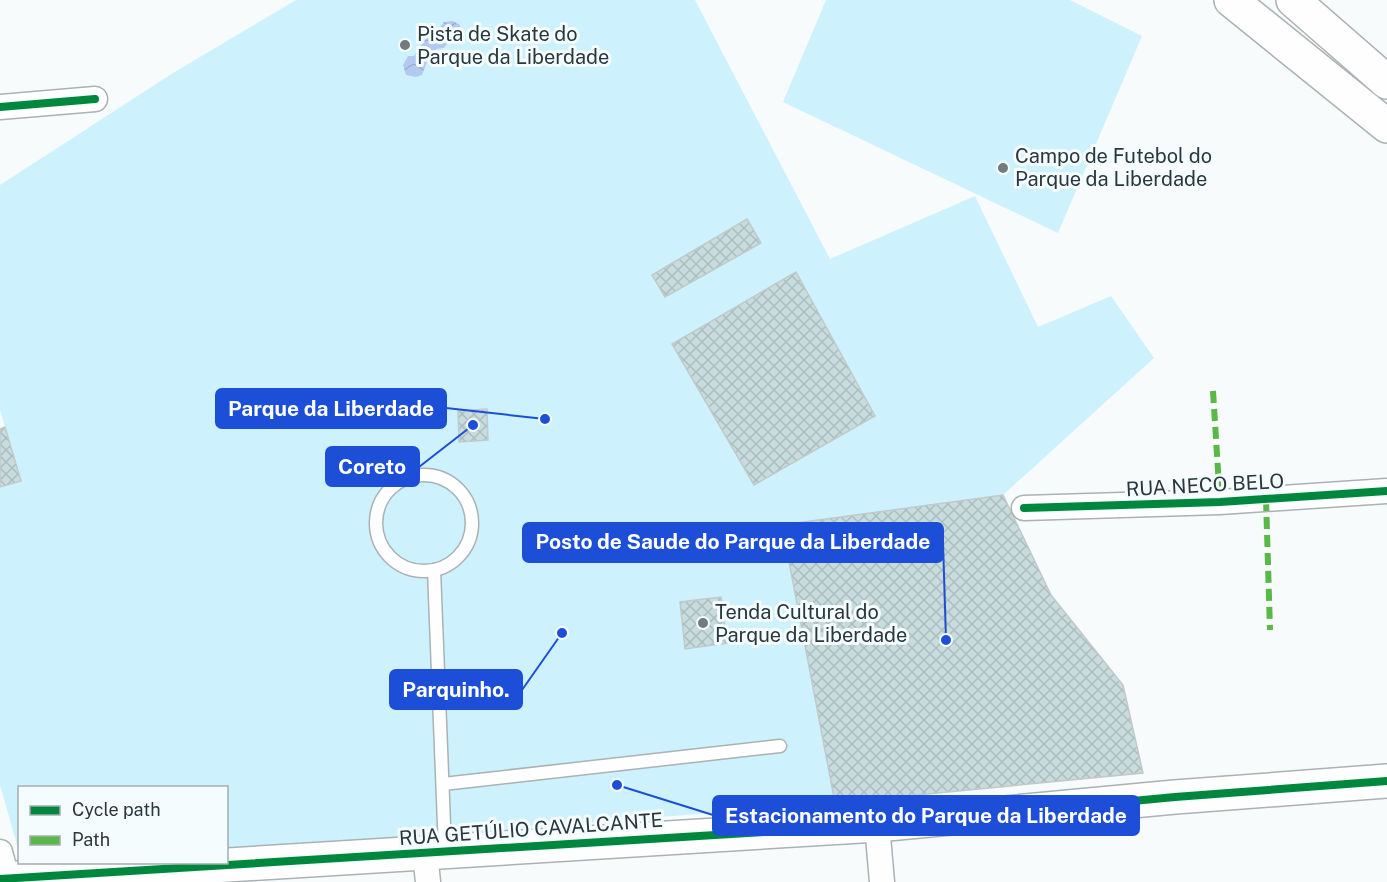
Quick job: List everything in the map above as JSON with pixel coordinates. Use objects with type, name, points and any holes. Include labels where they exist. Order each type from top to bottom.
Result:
[{"type":"street","points":[[1231,0],[1387,126]]},
{"type":"street","points":[[1293,0],[1387,82]]},
{"type":"street","points":[[0,107],[94,99]]},
{"type":"street","name":"RUA NECO BELO","points":[[1024,508],[1220,502],[1387,491]]},
{"type":"street","name":"RUA GETÚLIO CAVALCANTE","points":[[4,873],[433,862],[877,825],[1174,797],[1387,781]]},
{"type":"street","points":[[877,825],[882,882]]},
{"type":"lane","points":[[427,474],[443,477],[457,486],[467,500],[472,515],[472,532],[466,547],[456,560],[434,570],[425,572],[410,570],[396,563],[385,552],[378,538],[375,523],[378,507],[385,493],[397,482],[410,476],[427,474]]},
{"type":"lane","points":[[433,862],[443,784],[434,570]]},
{"type":"lane","points":[[443,784],[780,746]]},
{"type":"shaded area","points":[[296,0],[695,0],[830,259],[975,196],[1038,327],[1111,296],[1154,358],[1003,495],[783,525],[835,803],[228,852],[228,786],[18,786],[18,848],[0,785],[0,487],[21,481],[0,410],[0,185],[173,73]]},
{"type":"shaded area","name":"Campo de Futebol do Parque da Liberdade","points":[[826,0],[1070,0],[1142,36],[1058,233],[783,102]]},
{"type":"water","points":[[453,21],[460,25],[460,34],[450,39],[444,48],[436,49],[435,55],[429,57],[422,75],[416,77],[406,75],[403,65],[408,56],[414,56],[430,33],[438,35],[444,22]]},
{"type":"building","points":[[747,219],[761,243],[665,297],[652,275]]},
{"type":"building","points":[[796,272],[875,416],[754,485],[672,344]]},
{"type":"building","points":[[487,409],[488,440],[459,442],[458,411]]},
{"type":"building","points":[[5,427],[21,481],[0,487],[0,429]]},
{"type":"building","points":[[1003,495],[1051,595],[1123,685],[1143,773],[835,803],[782,525]]},
{"type":"building","name":"Tenda Cultural do Parque da Liberdade","points":[[721,597],[727,643],[685,649],[680,602]]},
{"type":"marked path","points":[[1213,391],[1220,502]]},
{"type":"marked path","points":[[1266,499],[1270,630]]},
{"type":"cycle path","points":[[0,107],[95,99]]},
{"type":"cycle path","points":[[1024,508],[1220,502],[1387,491]]},
{"type":"cycle path","points":[[0,879],[877,825],[1175,797],[1387,781]]},
{"type":"place","name":"Pista de Skate do Parque da Liberdade","points":[[405,45]]},
{"type":"place","name":"Campo de Futebol do Parque da Liberdade","points":[[1003,168]]},
{"type":"place","name":"Parque da Liberdade","points":[[545,419]]},
{"type":"place","name":"Coreto","points":[[473,425]]},
{"type":"place","name":"Tenda Cultural do Parque da Liberdade","points":[[703,623]]},
{"type":"place","name":"Parquinho.","points":[[562,633]]},
{"type":"place","name":"Posto de Saude do Parque da Liberdade","points":[[946,640]]},
{"type":"place","name":"Estacionamento do Parque da Liberdade","points":[[617,785]]}]
